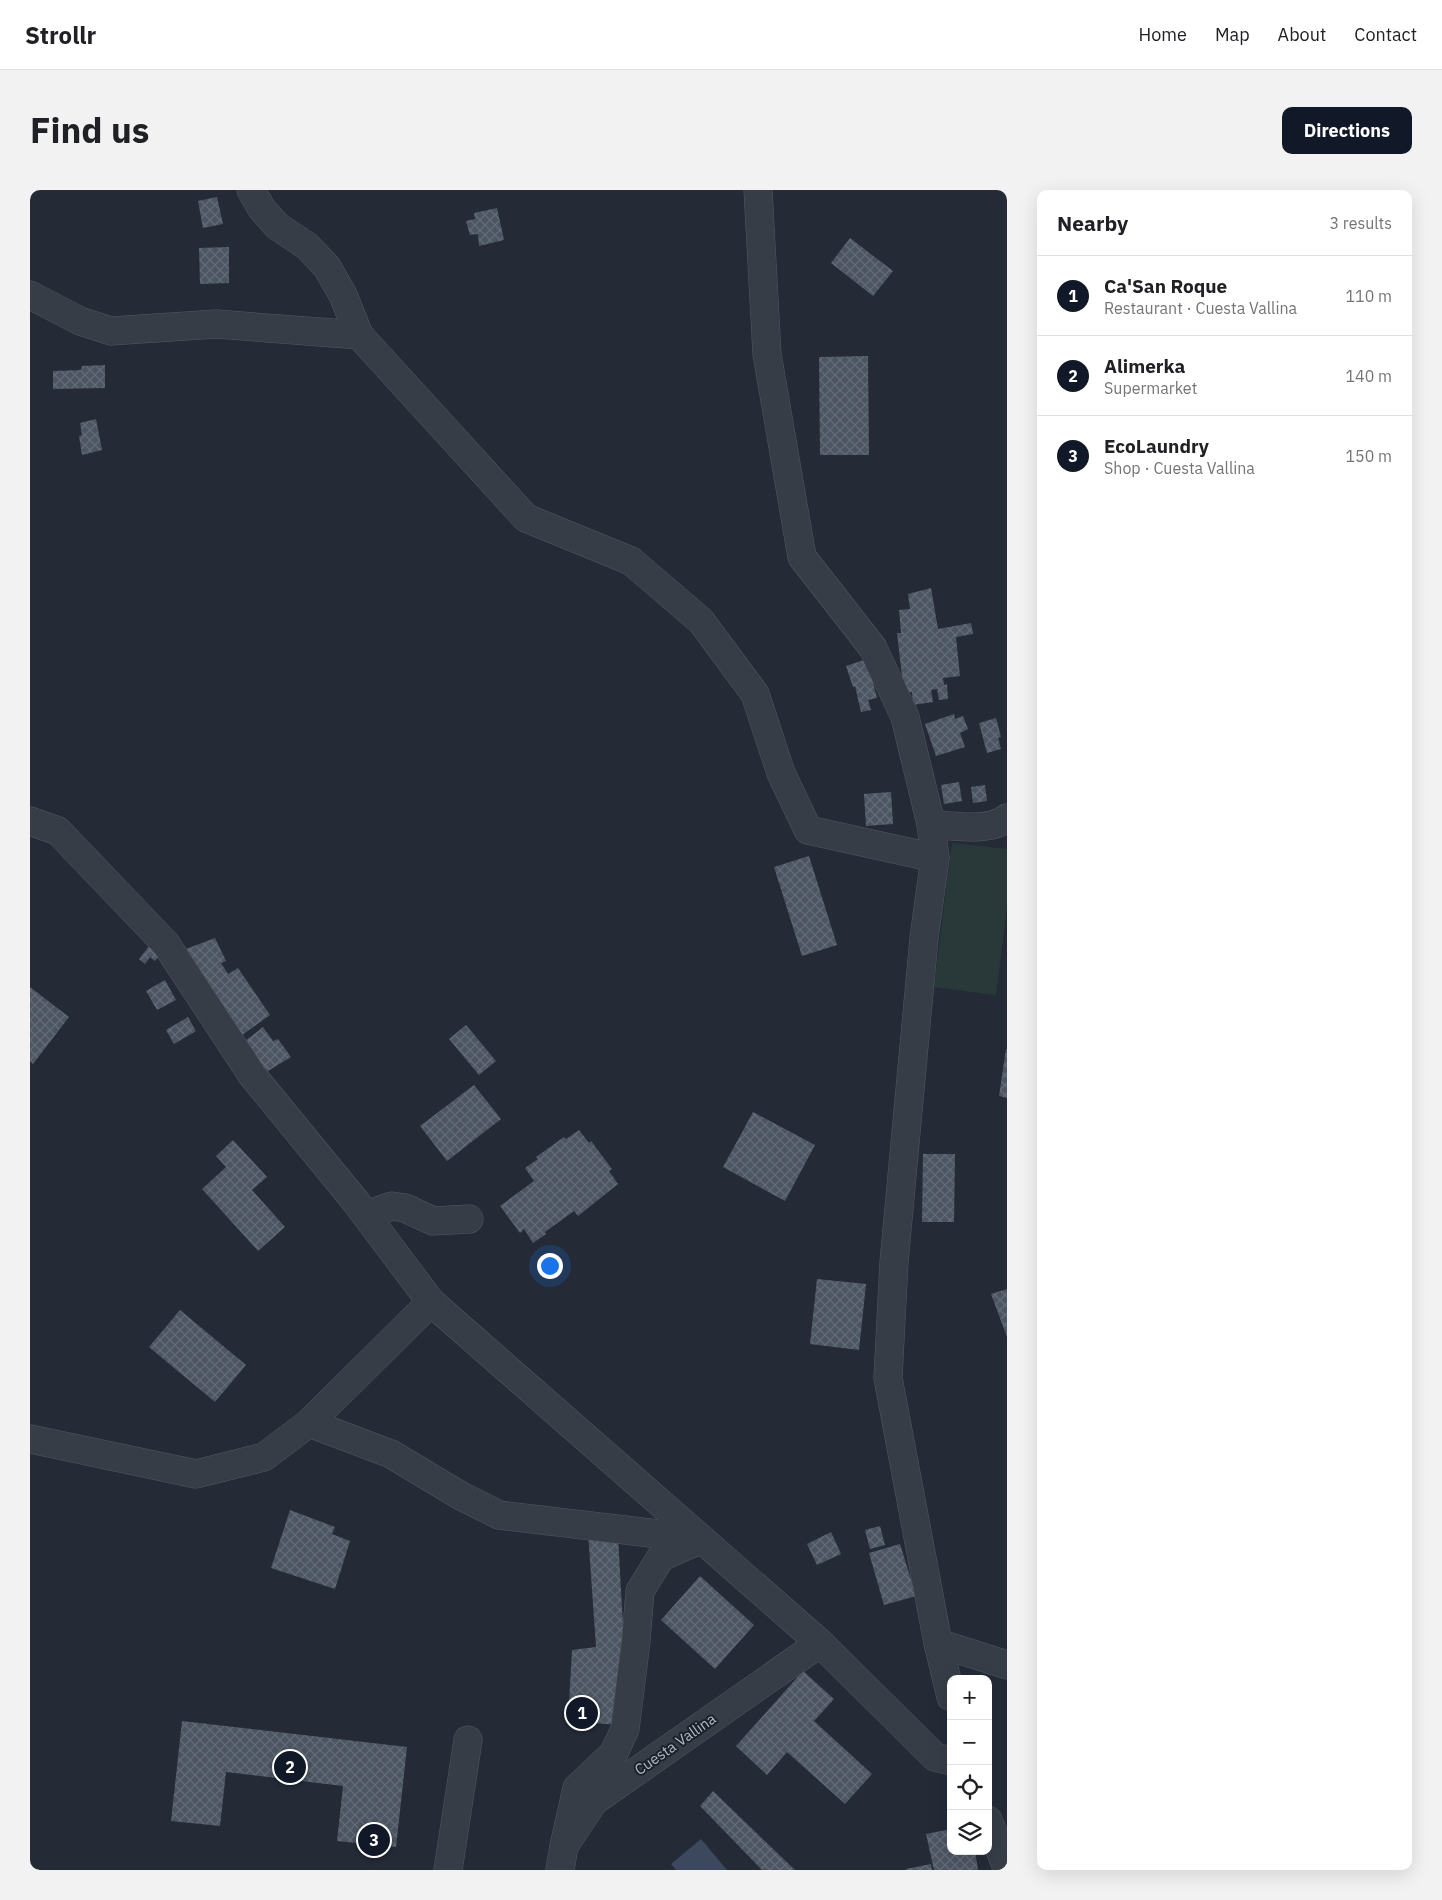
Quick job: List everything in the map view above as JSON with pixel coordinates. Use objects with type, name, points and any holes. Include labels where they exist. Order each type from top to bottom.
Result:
[{"type":"street","points":[[251,190],[262,209],[277,226],[307,246],[327,267],[343,295],[358,335],[526,518],[631,561],[701,621],[756,694],[781,773],[808,830],[935,858]]},
{"type":"street","points":[[758,190],[767,354],[802,557],[873,648],[905,718],[931,824],[935,858],[924,938],[894,1262],[888,1378],[938,1643],[947,1680]]},
{"type":"street","points":[[30,295],[80,321],[111,331],[216,324],[358,335]]},
{"type":"street","points":[[931,824],[969,827],[1001,823],[1007,818]]},
{"type":"street","points":[[30,821],[58,831],[166,944],[252,1075],[366,1215],[432,1302],[820,1643],[935,1757],[947,1760]]},
{"type":"street","points":[[366,1215],[392,1206],[405,1208],[433,1221],[469,1219]]},
{"type":"street","points":[[30,1439],[196,1474],[264,1457],[309,1424],[432,1302]]},
{"type":"street","points":[[309,1424],[391,1454],[461,1496],[498,1515],[701,1539]]},
{"type":"street","points":[[562,1858],[577,1788],[614,1753],[625,1729],[640,1592],[661,1557],[701,1539]]},
{"type":"street","name":"Cuesta Vallina","points":[[562,1858],[594,1801],[820,1643]]},
{"type":"street","points":[[938,1643],[1007,1665]]},
{"type":"street","points":[[448,1870],[468,1740]]},
{"type":"street","points":[[992,1830],[1007,1868]]},
{"type":"shaded area","points":[[952,843],[1007,849],[1007,907],[996,995],[934,987]]},
{"type":"water","points":[[701,1839],[727,1870],[676,1870],[671,1864]]},
{"type":"building","points":[[217,197],[223,224],[203,228],[198,201]]},
{"type":"building","points":[[497,208],[504,240],[479,246],[478,234],[470,235],[466,221],[475,219],[474,213]]},
{"type":"building","points":[[850,238],[893,271],[873,296],[831,263]]},
{"type":"building","points":[[229,247],[229,283],[200,284],[199,248]]},
{"type":"building","points":[[868,356],[869,455],[820,455],[819,357]]},
{"type":"building","points":[[105,365],[105,388],[53,389],[53,371],[81,370],[82,366]]},
{"type":"building","points":[[96,419],[102,450],[82,455],[79,436],[82,435],[80,423]]},
{"type":"building","points":[[931,588],[938,629],[971,623],[973,634],[956,637],[960,676],[943,678],[944,685],[947,684],[948,699],[939,700],[937,689],[931,690],[933,702],[913,705],[912,692],[904,693],[897,633],[901,633],[899,610],[910,609],[908,594]]},
{"type":"building","points":[[867,659],[877,698],[868,700],[871,710],[861,712],[855,686],[853,687],[846,666]]},
{"type":"building","points":[[954,714],[955,719],[963,716],[968,729],[960,733],[965,747],[936,756],[925,724]]},
{"type":"building","points":[[996,718],[1001,737],[998,738],[1001,749],[987,753],[979,723]]},
{"type":"building","points":[[959,782],[962,801],[944,804],[941,785]]},
{"type":"building","points":[[985,785],[987,801],[973,803],[971,787]]},
{"type":"building","points":[[891,792],[893,824],[866,826],[864,794]]},
{"type":"building","points":[[809,856],[837,945],[802,956],[774,867]]},
{"type":"building","points":[[215,938],[226,961],[221,963],[228,974],[238,968],[270,1015],[238,1038],[198,973],[186,949]]},
{"type":"building","points":[[154,940],[165,949],[155,961],[150,957],[145,964],[139,959]]},
{"type":"building","points":[[165,980],[176,1000],[157,1010],[146,991]]},
{"type":"building","points":[[30,987],[69,1017],[33,1064],[30,1061]]},
{"type":"building","points":[[188,1017],[196,1031],[174,1044],[166,1030]]},
{"type":"building","points":[[466,1025],[496,1061],[479,1075],[449,1039]]},
{"type":"building","points":[[263,1027],[273,1041],[278,1039],[291,1057],[263,1074],[240,1045]]},
{"type":"building","points":[[1007,1049],[1007,1098],[999,1096]]},
{"type":"building","points":[[474,1085],[501,1119],[447,1161],[420,1126]]},
{"type":"building","points":[[753,1112],[815,1145],[785,1201],[723,1167]]},
{"type":"building","points":[[579,1130],[589,1143],[591,1141],[612,1169],[609,1171],[618,1184],[578,1216],[574,1211],[533,1243],[524,1229],[520,1233],[500,1206],[534,1181],[525,1168],[538,1159],[536,1157],[564,1137],[566,1139]]},
{"type":"building","points":[[233,1140],[267,1177],[252,1190],[285,1227],[258,1251],[202,1189],[226,1167],[216,1156]]},
{"type":"building","points":[[923,1154],[955,1154],[954,1222],[922,1222]]},
{"type":"building","points":[[817,1279],[866,1284],[859,1350],[810,1344]]},
{"type":"building","points":[[1007,1289],[1007,1337],[991,1294]]},
{"type":"building","points":[[180,1310],[246,1365],[215,1402],[149,1347]]},
{"type":"building","points":[[290,1510],[335,1527],[332,1534],[350,1541],[335,1589],[271,1568]]},
{"type":"building","points":[[880,1526],[885,1545],[870,1549],[865,1530]]},
{"type":"building","points":[[588,1532],[618,1536],[623,1626],[619,1725],[568,1721],[572,1650],[596,1647]]},
{"type":"building","points":[[831,1532],[841,1554],[817,1565],[807,1544]]},
{"type":"building","points":[[900,1544],[916,1596],[884,1605],[869,1553]]},
{"type":"building","points":[[700,1576],[754,1625],[715,1669],[661,1620]]},
{"type":"building","points":[[803,1671],[834,1699],[814,1721],[872,1774],[845,1804],[787,1752],[767,1775],[736,1746]]},
{"type":"building","points":[[182,1721],[407,1747],[396,1847],[337,1841],[343,1786],[226,1772],[220,1826],[171,1821]]},
{"type":"building","points":[[713,1791],[795,1870],[762,1870],[700,1806]]},
{"type":"building","points":[[947,1830],[947,1855],[976,1855],[978,1870],[934,1870],[926,1834]]},
{"type":"building","points":[[931,1864],[932,1870],[906,1870],[906,1869]]},
{"type":"place","name":"Ca'San Roque","points":[[582,1713]]},
{"type":"place","name":"Alimerka","points":[[290,1767]]},
{"type":"place","name":"EcoLaundry","points":[[374,1840]]}]
